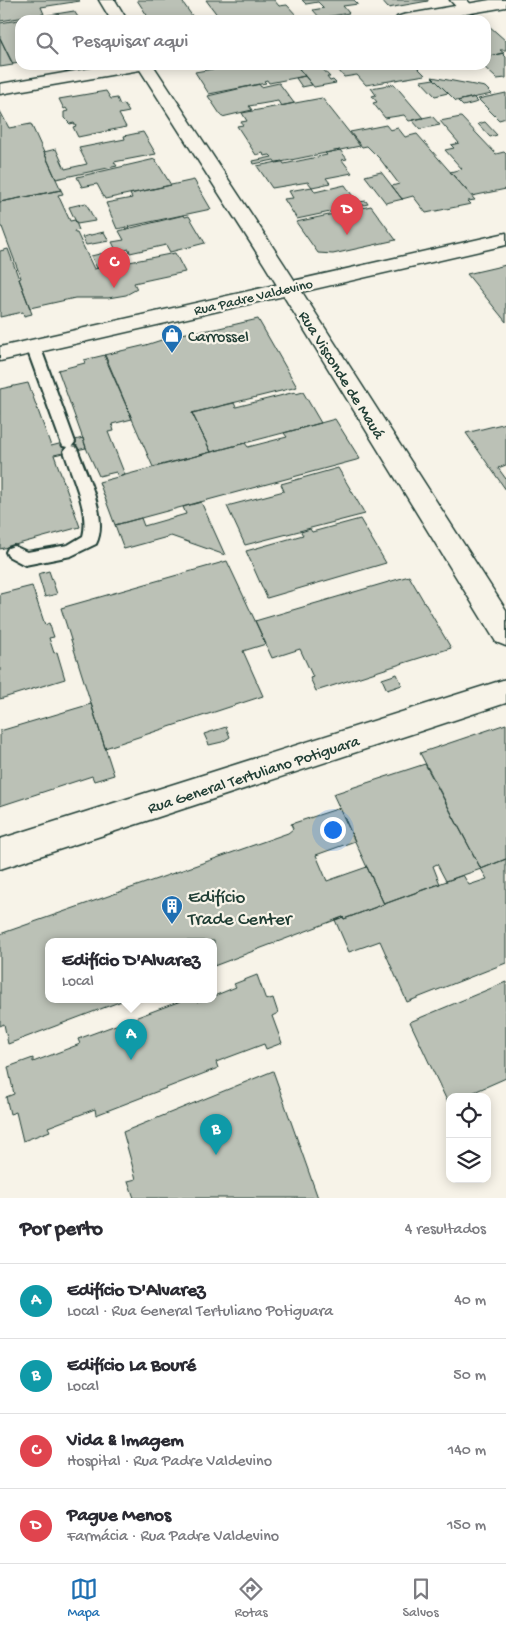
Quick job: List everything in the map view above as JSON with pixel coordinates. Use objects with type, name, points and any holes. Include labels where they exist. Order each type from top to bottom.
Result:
[{"type":"street","points":[[107,0],[116,15]]},
{"type":"street","points":[[421,15],[462,4],[504,3]]},
{"type":"street","points":[[0,89],[111,70]]},
{"type":"street","name":"Rua Visconde de Mauá","points":[[148,70],[506,634]]},
{"type":"street","name":"Rua Padre Valdevino","points":[[0,354],[506,239]]},
{"type":"street","name":"Rua General Tertuliano Potiguara","points":[[0,854],[506,691]]},
{"type":"lane","points":[[14,552],[25,559],[71,550],[90,540],[93,529],[90,511],[70,447],[33,346]]},
{"type":"building","points":[[0,0],[80,1],[41,7],[44,14],[15,15],[15,19],[0,21]]},
{"type":"building","points":[[137,0],[181,0],[192,15],[147,15]]},
{"type":"building","points":[[206,0],[274,0],[279,6],[287,5],[296,15],[217,15]]},
{"type":"building","points":[[302,0],[354,0],[358,4],[343,6],[349,13],[317,15],[313,10],[324,8],[318,2],[306,4]]},
{"type":"building","points":[[381,0],[428,0],[428,1],[388,8]]},
{"type":"building","points":[[74,11],[77,15],[49,15]]},
{"type":"building","points":[[15,21],[15,64],[13,64],[0,38],[0,23]]},
{"type":"building","points":[[491,28],[506,41],[506,50],[500,50],[504,53],[491,56]]},
{"type":"building","points":[[0,38],[8,55],[13,65],[0,67]]},
{"type":"building","points":[[502,53],[506,57],[506,78],[497,79],[487,70],[491,70],[491,56]]},
{"type":"building","points":[[207,70],[300,70],[305,76],[269,83],[267,80],[264,81],[266,83],[209,94],[195,72]]},
{"type":"building","points":[[300,70],[324,70],[330,77],[327,77],[330,81],[333,80],[336,83],[314,87]]},
{"type":"building","points":[[338,70],[420,70],[425,75],[366,85],[357,75],[344,77]]},
{"type":"building","points":[[305,76],[312,85],[302,87],[296,78]]},
{"type":"building","points":[[432,77],[485,87],[492,94],[456,101]]},
{"type":"building","points":[[434,79],[448,93],[435,96],[421,81]]},
{"type":"building","points":[[279,83],[294,103],[281,106],[278,101],[249,106],[252,110],[222,117],[208,96],[259,84],[261,87]]},
{"type":"building","points":[[394,84],[423,118],[409,121],[404,115],[385,118],[373,103],[377,102],[372,96],[376,95],[371,88]]},
{"type":"building","points":[[106,91],[111,99],[117,98],[120,105],[124,104],[129,112],[119,114],[126,127],[78,137],[73,127],[76,126],[74,123],[70,124],[64,118],[64,112],[68,111],[66,108],[64,109],[59,99]]},
{"type":"building","points":[[506,93],[506,118],[499,120],[478,99]]},
{"type":"building","points":[[473,97],[478,102],[463,106],[458,101]]},
{"type":"building","points":[[322,98],[360,146],[276,163],[274,160],[254,164],[253,161],[272,157],[270,155],[264,156],[263,153],[256,155],[237,126],[243,125],[241,122],[247,121],[242,113]]},
{"type":"building","points":[[0,111],[9,128],[31,124],[61,190],[0,202]]},
{"type":"building","points":[[432,116],[440,125],[420,129],[412,120]]},
{"type":"building","points":[[461,117],[496,154],[504,152],[506,154],[506,189],[472,196],[450,172],[462,169],[445,150],[454,148],[451,145],[459,143],[440,121]]},
{"type":"building","points":[[485,122],[497,135],[490,137],[478,124]]},
{"type":"building","points":[[386,125],[390,130],[398,128],[405,137],[417,134],[475,200],[468,201],[471,204],[426,213],[413,196],[402,199],[392,186],[399,184],[380,159],[367,146],[362,147],[350,132]]},
{"type":"building","points":[[143,132],[156,154],[114,162],[117,166],[56,179],[44,152],[56,149],[65,169],[87,164],[79,148],[125,139],[124,136]]},
{"type":"building","points":[[340,150],[347,159],[342,160],[352,173],[326,178],[330,183],[312,187],[308,182],[272,188],[257,166],[282,161],[284,164],[327,155],[325,153]]},
{"type":"building","points":[[155,159],[171,185],[105,199],[97,184],[82,187],[77,177]]},
{"type":"building","points":[[381,172],[403,199],[386,203],[365,176]]},
{"type":"building","points":[[194,180],[211,209],[117,229],[106,203],[132,198],[130,194]]},
{"type":"building","points":[[345,185],[354,198],[357,198],[359,202],[366,201],[368,204],[297,219],[284,199],[293,198],[289,191],[312,187],[315,192]]},
{"type":"building","points":[[61,190],[63,194],[58,195],[70,221],[75,220],[79,230],[74,231],[77,233],[94,269],[175,253],[185,272],[134,283],[137,289],[126,295],[108,298],[75,298],[30,308],[19,279],[21,278],[2,227],[0,227],[0,202]]},
{"type":"building","points":[[86,203],[95,221],[77,224],[69,207]]},
{"type":"building","points":[[371,206],[396,240],[333,254],[318,253],[296,222]]},
{"type":"building","points":[[184,215],[185,217],[189,216],[205,243],[170,252],[166,245],[130,253],[129,249],[117,252],[112,242],[124,240],[119,231]]},
{"type":"building","points":[[104,232],[109,241],[86,245],[82,237]]},
{"type":"building","points":[[8,249],[32,314],[24,316],[23,312],[0,317],[0,251]]},
{"type":"building","points":[[104,253],[112,255],[116,264],[97,268],[91,256]]},
{"type":"building","points":[[506,265],[506,322],[467,274]]},
{"type":"building","points":[[258,319],[297,387],[192,413],[211,452],[153,467],[104,355],[146,345],[180,334],[215,329]]},
{"type":"building","points":[[105,355],[132,419],[112,424],[114,431],[108,432],[125,475],[118,477],[116,472],[99,476],[87,450],[58,370],[85,363],[84,360]]},
{"type":"building","points":[[28,383],[51,446],[83,438],[86,448],[54,455],[80,527],[0,549],[0,389]]},
{"type":"building","points":[[295,392],[296,394],[303,392],[321,423],[211,452],[192,413],[234,403],[236,407]]},
{"type":"building","points":[[335,419],[360,459],[115,525],[99,482],[245,443],[248,447],[287,437],[284,433]]},
{"type":"building","points":[[506,423],[506,465],[498,468],[506,479],[506,490],[466,433]]},
{"type":"building","points":[[338,468],[365,514],[245,545],[227,506],[284,491],[281,484]]},
{"type":"building","points":[[201,502],[225,555],[171,536],[124,549],[115,525],[141,518],[144,526],[186,514],[183,507]]},
{"type":"building","points":[[360,519],[386,563],[267,598],[246,551],[303,535],[301,532],[310,529],[312,532]]},
{"type":"building","points":[[227,561],[266,644],[243,651],[263,696],[105,748],[61,608]]},
{"type":"building","points":[[49,571],[57,594],[45,597],[38,574]]},
{"type":"building","points":[[409,576],[451,648],[316,691],[310,678],[313,677],[300,649],[272,658],[255,621]]},
{"type":"building","points":[[32,586],[45,625],[49,623],[54,637],[49,638],[54,653],[57,652],[65,679],[0,699],[0,594]]},
{"type":"building","points":[[397,674],[402,685],[387,690],[382,679]]},
{"type":"building","points":[[91,704],[114,775],[94,781],[92,776],[0,806],[0,731]]},
{"type":"building","points":[[506,724],[506,859],[481,869],[420,753]]},
{"type":"building","points":[[226,727],[230,737],[222,742],[209,745],[204,734]]},
{"type":"building","points":[[425,764],[481,869],[446,881],[437,864],[433,866],[440,884],[384,904],[333,794]]},
{"type":"building","name":"Edifício Trade Center","points":[[340,808],[355,841],[316,855],[327,881],[367,867],[384,904],[344,919],[343,917],[217,965],[217,938],[45,938],[45,1003],[116,1003],[8,1044],[4,1024],[0,1026],[0,934],[288,833],[293,829],[291,824]]},
{"type":"building","points":[[506,859],[506,963],[407,1002],[380,941],[349,952],[335,920],[343,917],[344,919],[463,875],[469,885],[487,879],[481,869]]},
{"type":"building","points":[[257,975],[266,1000],[273,998],[278,1013],[272,1016],[282,1043],[266,1049],[264,1044],[216,1062],[218,1068],[96,1115],[95,1109],[48,1127],[50,1131],[23,1141],[16,1112],[10,1114],[6,1097],[14,1094],[8,1067],[33,1058],[33,1062],[80,1044],[78,1039],[175,1003],[217,1003],[217,995],[236,987],[234,984]]},
{"type":"building","points":[[506,982],[506,1078],[472,1093],[446,1093],[446,1099],[410,1022]]},
{"type":"building","points":[[273,1071],[318,1198],[134,1198],[128,1181],[136,1179],[123,1132]]},
{"type":"place","name":"Pague Menos","points":[[347,235]]},
{"type":"place","name":"Vida & Imagem","points":[[114,288]]},
{"type":"place","name":"Carrossel","points":[[172,354]]},
{"type":"place","name":"Edifício Trade Center","points":[[172,925]]},
{"type":"place","name":"Edifício D'Alvarez","points":[[131,1060]]},
{"type":"place","name":"Edifício La Bouré","points":[[216,1155]]}]
